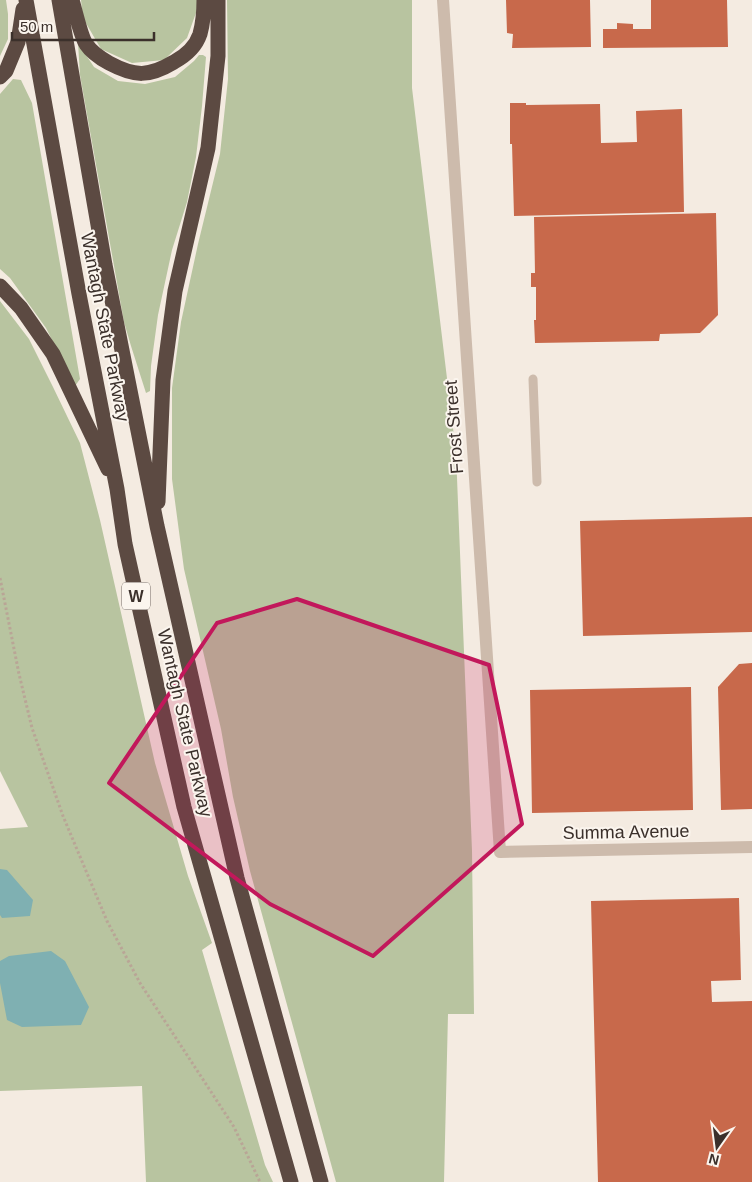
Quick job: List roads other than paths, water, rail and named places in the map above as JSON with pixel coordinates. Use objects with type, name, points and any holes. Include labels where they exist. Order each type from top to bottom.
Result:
[{"type":"highway","points":[[0,77],[6,71],[18,42],[25,0]]},
{"type":"highway","name":"Wantagh State Parkway","points":[[25,0],[117,489],[124,544],[184,807],[290,1182]]},
{"type":"highway","name":"Wantagh State Parkway","points":[[59,0],[105,265],[156,526],[237,878],[321,1182]]},
{"type":"highway","points":[[72,0],[84,43],[98,58],[130,73],[144,74],[156,72],[169,66],[190,49],[199,36],[204,13],[204,0]]},
{"type":"highway","points":[[156,526],[163,380],[175,291],[208,148],[218,56],[218,0]]},
{"type":"highway","points":[[0,286],[21,308],[53,354],[117,489]]},
{"type":"street","name":"Frost Street","points":[[443,0],[500,852]]},
{"type":"street","name":"Summa Avenue","points":[[500,852],[752,847]]},
{"type":"lane","points":[[533,380],[537,482]]},
{"type":"water","points":[[0,869],[7,870],[33,900],[30,916],[2,918],[0,915]]},
{"type":"water","points":[[51,951],[65,961],[89,1007],[81,1025],[22,1027],[7,1020],[0,983],[0,961],[9,956]]}]
